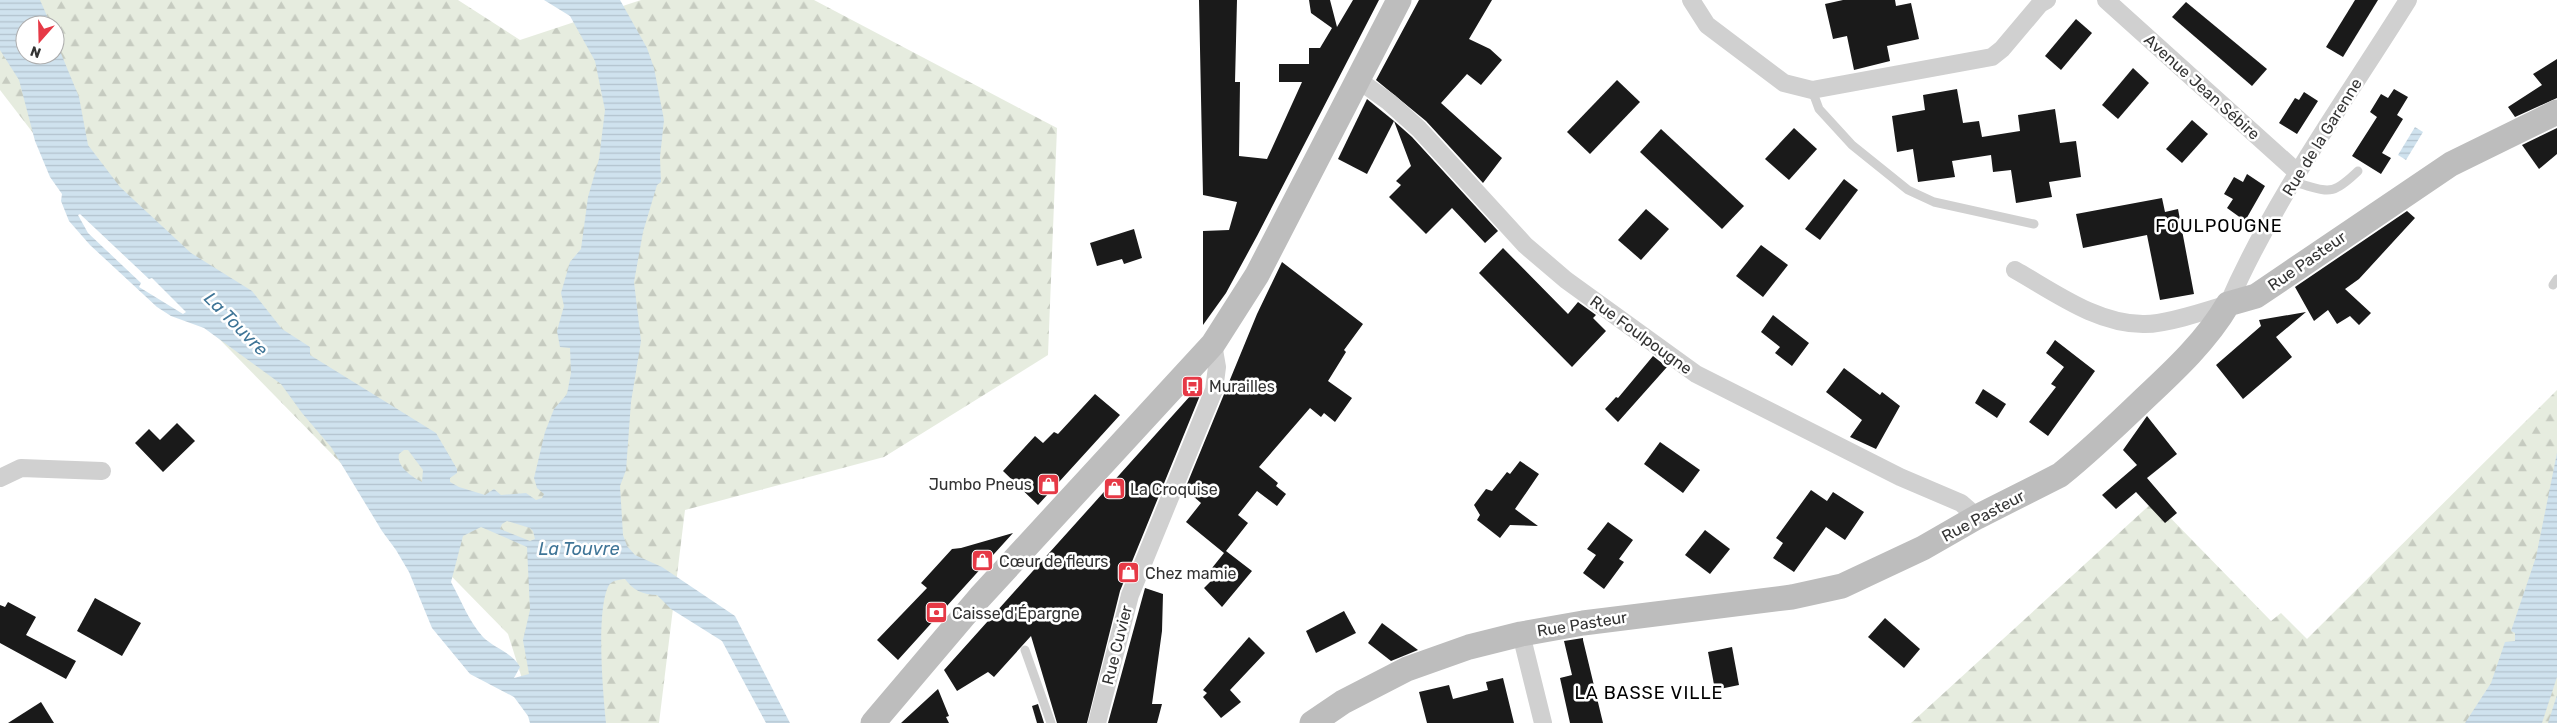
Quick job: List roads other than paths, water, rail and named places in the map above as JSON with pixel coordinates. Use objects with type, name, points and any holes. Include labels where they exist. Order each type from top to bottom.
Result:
[{"type":"street","points":[[873,723],[980,597],[1213,344],[1257,275],[1399,0]]},
{"type":"street","points":[[1692,0],[1707,25],[1784,83],[1812,90],[1992,57],[2002,49],[2040,4],[2047,0]]},
{"type":"street","name":"Avenue Jean Sébire","points":[[2106,0],[2296,178]]},
{"type":"street","name":"Rue de la Garenne","points":[[2228,304],[2247,264],[2296,178],[2408,0]]},
{"type":"street","name":"Rue Foulpougne","points":[[1357,80],[1389,102],[1419,129],[1525,245],[1566,280],[1677,362],[1696,374],[1900,477],[1961,503],[1977,517]]},
{"type":"street","name":"Rue Pasteur","points":[[1312,723],[1343,702],[1407,670],[1469,647],[1521,634],[1583,622],[1792,597],[1842,586],[1923,548],[1977,517],[2060,475],[2097,445],[2200,341],[2216,324],[2228,304],[2256,296],[2450,164],[2557,112]]},
{"type":"street","points":[[2015,270],[2077,305],[2108,319],[2148,324],[2228,304]]},
{"type":"street","points":[[2179,317],[2190,322],[2196,329],[2200,341]]},
{"type":"street","name":"Rue Cuvier","points":[[1097,723],[1130,595],[1214,390],[1217,367],[1213,344]]},
{"type":"street","points":[[0,478],[21,468],[102,471]]},
{"type":"street","points":[[1521,634],[1543,723]]},
{"type":"lane","points":[[1812,90],[1819,109],[1852,145],[1908,190],[1934,202],[2034,224]]},
{"type":"lane","points":[[2296,178],[2327,191],[2340,188],[2358,171]]},
{"type":"lane","points":[[1025,650],[1051,723]]},
{"type":"water","name":"La Touvre","points":[[0,0],[40,0],[47,15],[15,15],[15,65],[65,65],[65,63],[79,97],[88,145],[120,187],[191,253],[252,291],[282,329],[310,347],[310,355],[436,433],[457,469],[457,473],[450,478],[450,482],[459,487],[485,495],[494,489],[501,495],[526,493],[536,500],[542,498],[544,494],[537,488],[534,478],[545,432],[554,409],[567,394],[571,373],[570,348],[560,347],[557,331],[564,306],[561,293],[570,262],[581,249],[588,197],[599,159],[605,110],[595,61],[570,16],[544,0],[620,0],[647,48],[654,68],[664,120],[660,157],[661,182],[657,185],[643,232],[634,282],[641,341],[631,402],[626,470],[620,486],[623,535],[627,546],[635,555],[662,567],[735,616],[790,723],[766,723],[722,641],[671,609],[657,595],[639,591],[625,579],[611,583],[604,599],[601,654],[606,723],[530,723],[528,716],[514,697],[470,674],[432,628],[409,572],[331,447],[302,413],[281,384],[204,328],[171,316],[157,307],[90,245],[69,221],[61,201],[62,194],[50,177],[35,141],[19,80],[0,50]],"holes":[[[80,214],[149,279],[152,278],[186,312],[183,314],[139,287],[141,283],[88,233],[78,215]],[[404,450],[408,450],[423,470],[422,482],[402,467],[399,454]],[[507,521],[530,528],[535,539],[530,541],[500,529],[502,524]],[[481,527],[527,547],[530,610],[523,640],[529,674],[514,678],[520,667],[517,662],[487,641],[478,631],[469,618],[451,582],[463,536]]]},
{"type":"water","points":[[2415,127],[2423,132],[2406,160],[2398,155]]},
{"type":"water","points":[[2557,453],[2557,677],[2542,723],[2465,723],[2491,683],[2505,642],[2515,641],[2515,633],[2511,631],[2536,557]]},
{"type":"water","points":[[2557,695],[2557,723],[2548,723]]},
{"type":"place","name":"Murailles","points":[[1193,386]]},
{"type":"place","name":"Jumbo Pneus","points":[[1048,484]]},
{"type":"place","name":"La Croquise","points":[[1114,489]]},
{"type":"place","name":"Cœur de fleurs","points":[[983,561]]},
{"type":"place","name":"Chez mamie","points":[[1129,573]]},
{"type":"place","name":"Caisse d'Épargne","points":[[936,613]]},
{"type":"district","name":"FOULPOUGNE","points":[[2219,226]]},
{"type":"district","name":"LA BASSE VILLE","points":[[1649,693]]}]
